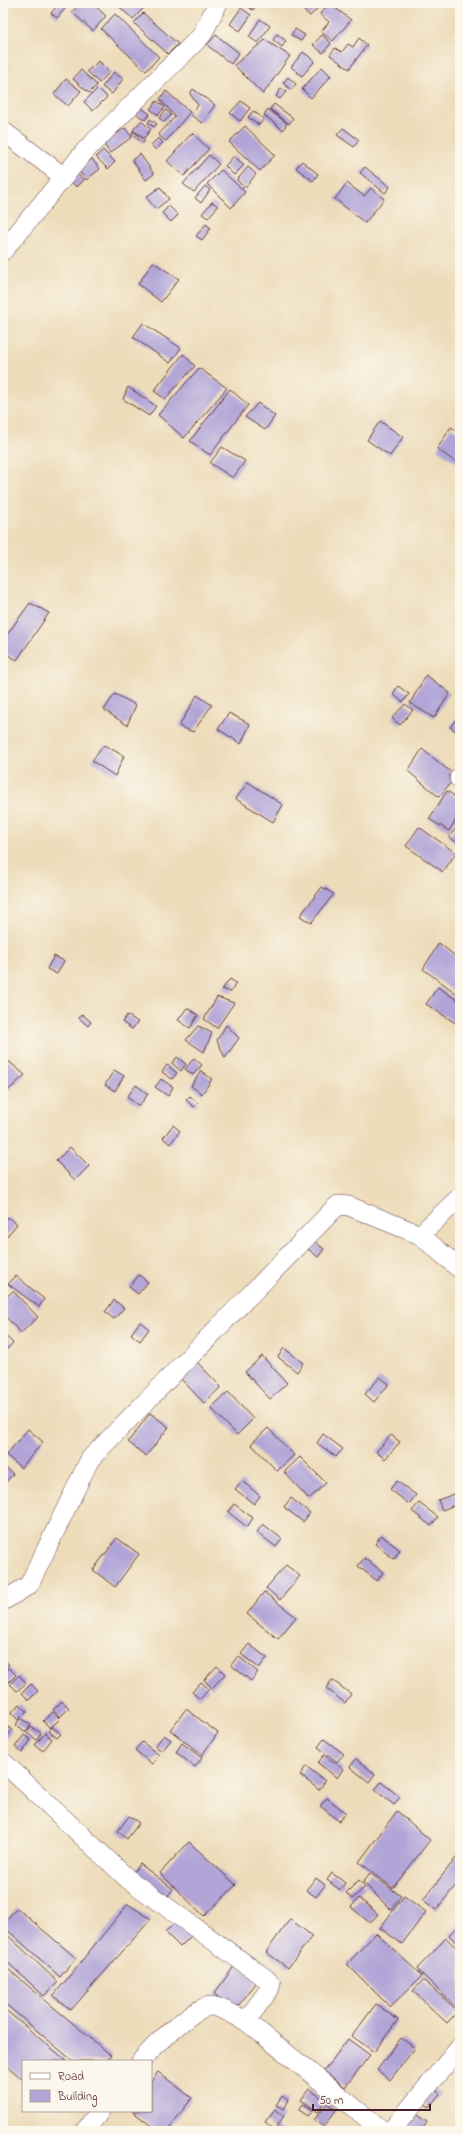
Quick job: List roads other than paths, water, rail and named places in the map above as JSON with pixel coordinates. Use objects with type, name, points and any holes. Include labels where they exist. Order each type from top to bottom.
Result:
[{"type":"street","points":[[3,251],[84,151],[202,35],[218,3]]},
{"type":"street","points":[[3,131],[64,177]]},
{"type":"street","points":[[420,1235],[460,1196]]},
{"type":"street","points":[[3,1601],[29,1585],[90,1459],[338,1205],[349,1206],[420,1235],[460,1269]]},
{"type":"street","points":[[3,1762],[128,1880],[265,1978],[271,1984],[269,1990],[246,2020]]},
{"type":"street","points":[[142,2060],[152,2048],[199,2009],[213,2006],[246,2020],[383,2131]]},
{"type":"street","points":[[391,2131],[460,2047]]},
{"type":"street","points":[[85,2131],[99,2112]]}]
